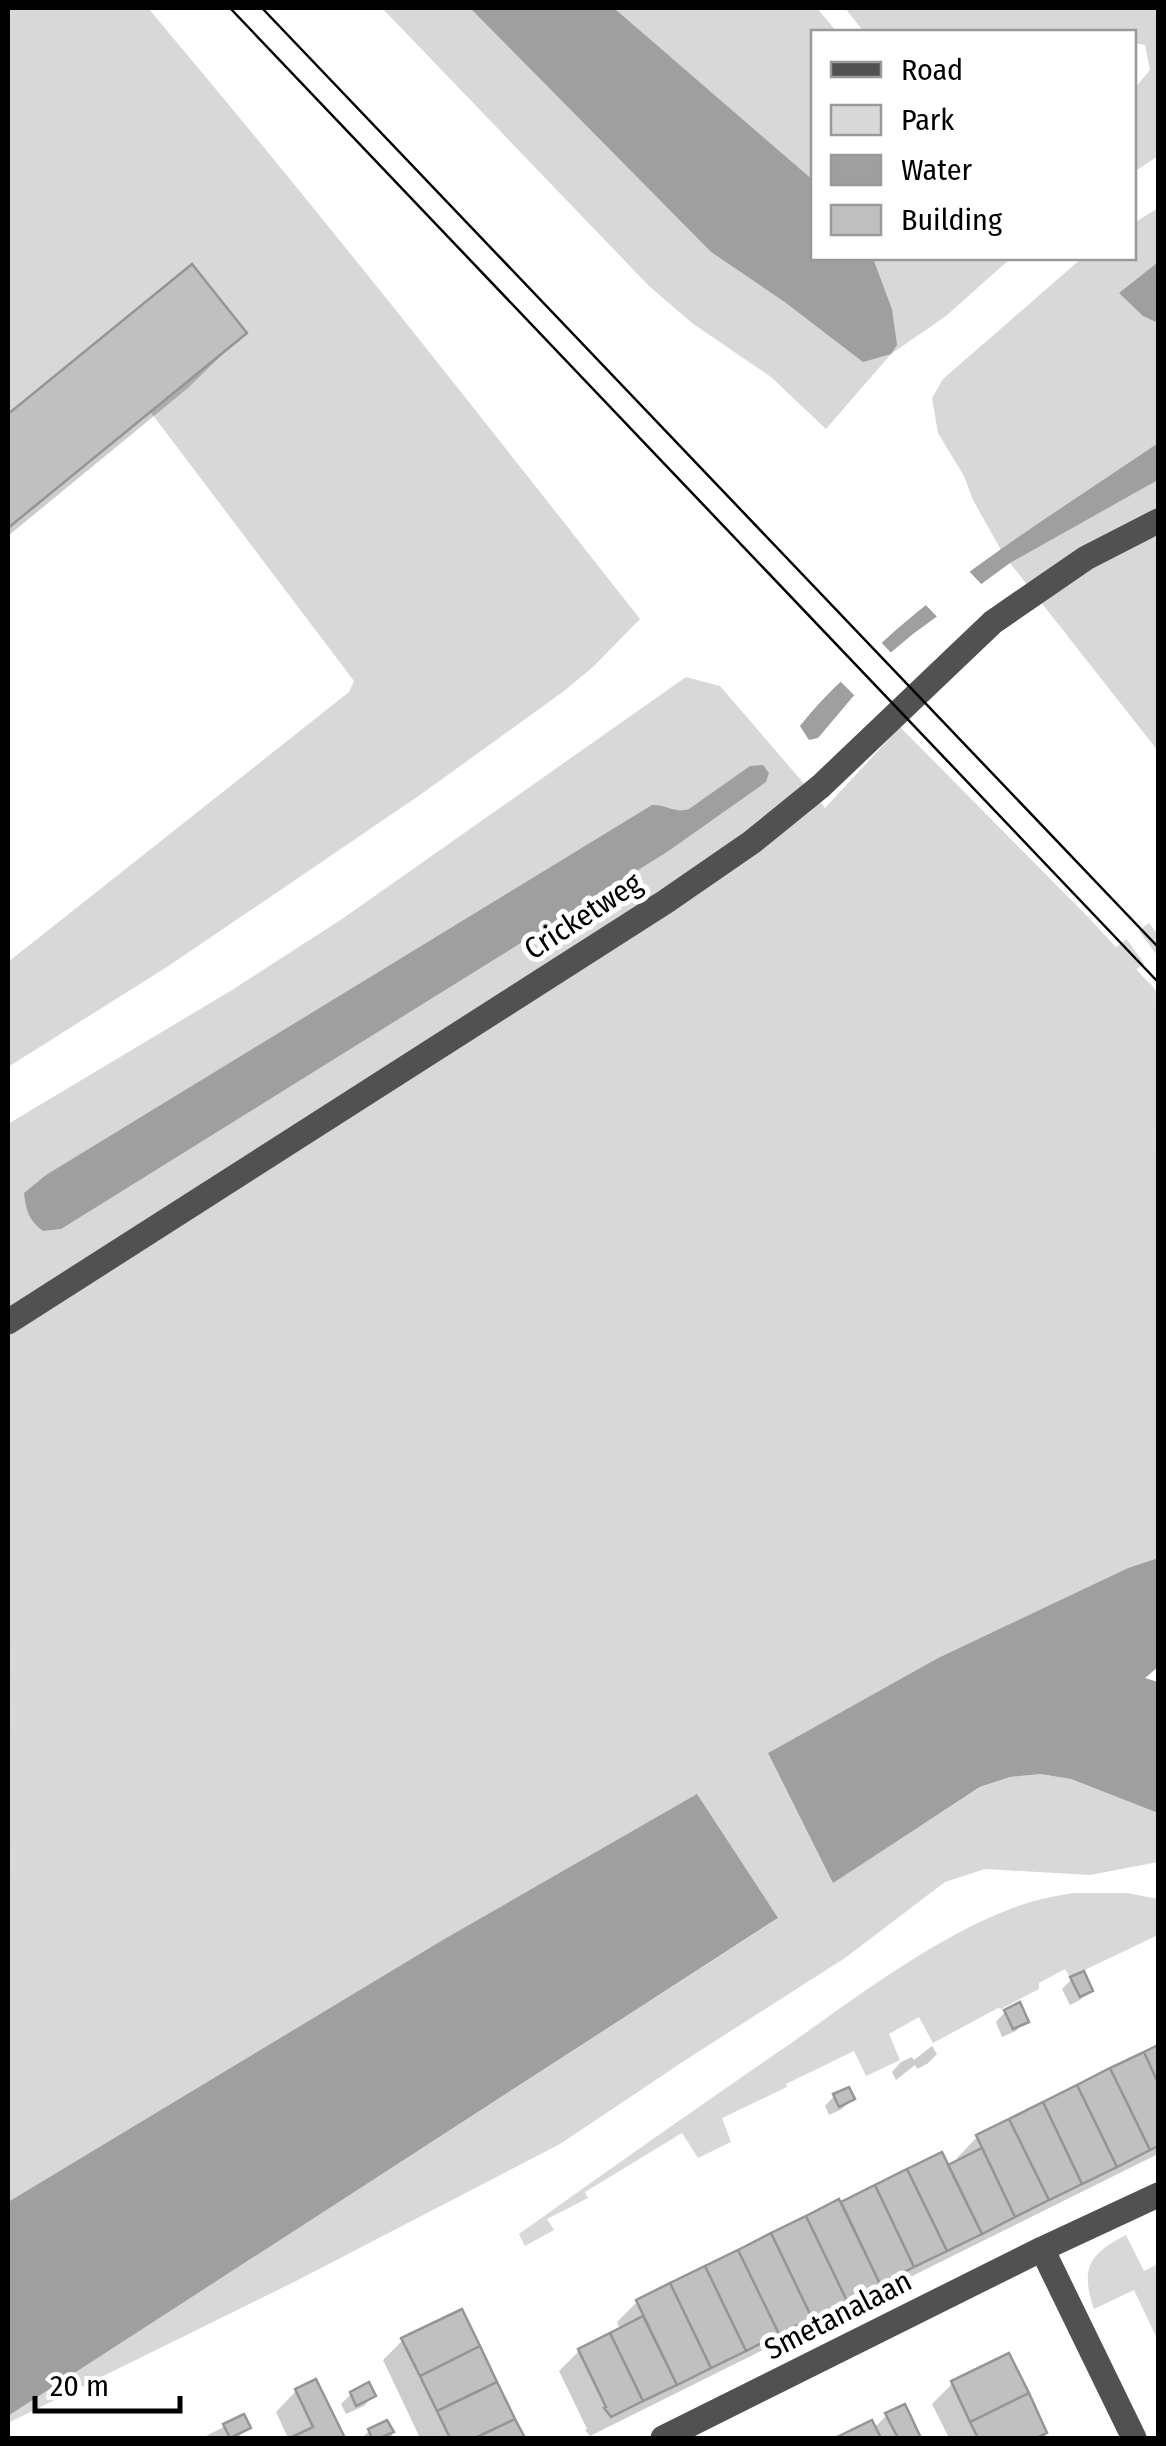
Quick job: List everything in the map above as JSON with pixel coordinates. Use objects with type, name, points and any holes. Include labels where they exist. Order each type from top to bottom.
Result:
[{"type":"street","name":"Cricketweg","points":[[8,1322],[632,923],[752,842],[820,786],[993,622],[1086,558],[1158,522]]},
{"type":"street","name":"Smetanalaan","points":[[663,2438],[1158,2195]]},
{"type":"street","points":[[1042,2249],[1134,2438]]},
{"type":"green space","points":[[8,8],[148,8],[335,235],[640,619],[564,691],[420,795],[170,965],[8,1067],[8,962],[349,692],[354,681],[146,406],[8,518]]},
{"type":"green space","points":[[382,8],[470,8],[711,252],[786,303],[892,309],[874,260],[1009,260],[946,316],[891,354],[826,429],[771,377],[692,323],[649,286]]},
{"type":"green space","points":[[614,8],[817,8],[835,30],[811,30],[811,178]]},
{"type":"green space","points":[[845,8],[1158,8],[1158,156],[1136,171],[1136,87],[1150,70],[1145,45],[1136,43],[1136,30],[862,30]]},
{"type":"green space","points":[[1158,208],[1158,264],[1143,316],[1158,323],[1158,443],[1001,550],[938,433],[932,398],[943,379],[1080,260],[1136,260],[1136,222]]},
{"type":"green space","points":[[1158,480],[1158,751],[1010,563]]},
{"type":"green space","points":[[686,677],[720,686],[825,808],[900,727],[1158,993],[1158,1558],[1128,1568],[938,1658],[768,1753],[833,1882],[981,1787],[1010,1777],[1040,1774],[1071,1779],[1158,1813],[1158,1862],[1090,1875],[985,1869],[945,1882],[845,1958],[560,2144],[296,2281],[8,2423],[8,2416],[777,1919],[441,1941],[8,2202],[8,1124],[342,919]]},
{"type":"green space","points":[[1073,1893],[1127,1893],[1158,1899],[1158,1935],[1070,1977],[1065,1969],[1039,1983],[1039,1989],[933,2043],[919,2017],[889,2034],[900,2060],[866,2076],[854,2051],[722,2118],[731,2142],[698,2158],[682,2133],[585,2192],[588,2198],[547,2219],[554,2230],[525,2246],[519,2234],[929,1949],[1027,1903]]},
{"type":"green space","points":[[1126,2235],[1144,2271],[1158,2264],[1158,2341],[1134,2290],[1094,2309],[1088,2283],[1091,2264],[1103,2249]]},
{"type":"water","points":[[470,8],[614,8],[811,178],[811,260],[874,260],[892,309],[897,345],[891,354],[863,362],[711,252]]},
{"type":"water","points":[[1157,263],[1158,323],[1143,316],[1119,293]]},
{"type":"water","points":[[1158,443],[1158,480],[1010,563],[913,634],[889,654],[818,738],[809,740],[800,726],[892,633],[1003,548]]},
{"type":"water","points":[[763,765],[769,773],[766,782],[667,852],[61,1229],[43,1231],[31,1219],[24,1193],[46,1175],[652,805],[689,809],[750,766]]},
{"type":"water","points":[[1158,1558],[1158,1667],[1145,1678],[1158,1682],[1158,1813],[1071,1779],[1040,1774],[1010,1777],[980,1787],[833,1883],[768,1753],[938,1658],[1128,1568]]},
{"type":"water","points":[[697,1794],[778,1918],[8,2416],[8,2202],[441,1941]]},
{"type":"pier","points":[[967,569],[984,587],[940,620],[922,601]]},
{"type":"pier","points":[[878,639],[894,656],[859,700],[837,678]]},
{"type":"building","points":[[192,264],[247,333],[8,528],[8,414]]},
{"type":"building","points":[[1084,1971],[1093,1991],[1080,1997],[1070,1977]]},
{"type":"building","points":[[1020,2002],[1029,2022],[1013,2029],[1004,2010]]},
{"type":"building","points":[[1158,2045],[1158,2083],[1144,2052]]},
{"type":"building","points":[[1144,2052],[1158,2083],[1158,2146],[1150,2150],[1110,2068]]},
{"type":"building","points":[[1110,2068],[1150,2150],[1117,2167],[1077,2085]]},
{"type":"building","points":[[1077,2085],[1117,2167],[1082,2184],[1043,2102]]},
{"type":"building","points":[[849,2087],[855,2099],[839,2107],[833,2094]]},
{"type":"building","points":[[1043,2102],[1082,2184],[1049,2200],[1009,2119]]},
{"type":"building","points":[[1009,2119],[1049,2200],[1015,2217],[976,2135]]},
{"type":"building","points":[[982,2148],[1015,2217],[982,2234],[948,2165]]},
{"type":"building","points":[[942,2152],[982,2234],[947,2251],[907,2169]]},
{"type":"building","points":[[907,2169],[947,2251],[914,2267],[875,2185]]},
{"type":"building","points":[[875,2185],[914,2267],[880,2284],[841,2202]]},
{"type":"building","points":[[839,2199],[880,2284],[847,2301],[806,2216]]},
{"type":"building","points":[[806,2216],[847,2301],[812,2318],[771,2233]]},
{"type":"building","points":[[771,2233],[812,2318],[779,2334],[738,2250]]},
{"type":"building","points":[[738,2250],[779,2334],[746,2351],[705,2266]]},
{"type":"building","points":[[705,2266],[746,2351],[711,2368],[670,2283]]},
{"type":"building","points":[[670,2283],[711,2368],[677,2385],[636,2300]]},
{"type":"building","points":[[462,2309],[480,2346],[420,2376],[401,2338]]},
{"type":"building","points":[[643,2316],[677,2385],[643,2401],[610,2333]]},
{"type":"building","points":[[610,2333],[643,2401],[611,2417],[578,2349]]},
{"type":"building","points":[[480,2346],[497,2382],[437,2411],[420,2376]]},
{"type":"building","points":[[1009,2353],[1029,2393],[970,2422],[951,2381]]},
{"type":"building","points":[[316,2379],[345,2438],[290,2438],[313,2427],[295,2389]]},
{"type":"building","points":[[369,2382],[376,2396],[356,2406],[350,2392]]},
{"type":"building","points":[[497,2382],[515,2419],[475,2438],[450,2438],[437,2411]]},
{"type":"building","points":[[1029,2393],[1047,2433],[1036,2438],[978,2438],[970,2422]]},
{"type":"building","points":[[905,2404],[921,2438],[898,2438],[885,2413]]},
{"type":"building","points":[[244,2414],[251,2428],[230,2438],[223,2424]]},
{"type":"building","points":[[515,2419],[525,2438],[475,2438]]},
{"type":"building","points":[[387,2420],[394,2432],[372,2438],[368,2429]]},
{"type":"building","points":[[872,2420],[881,2438],[835,2438]]},
{"type":"tunnel","points":[[8,1666],[421,1409],[1158,935]]},
{"type":"tunnel","points":[[8,1725],[448,1452],[1158,995]]},
{"type":"tunnel","points":[[8,1865],[147,1786],[769,1388],[1158,1133]]},
{"type":"tram line","points":[[230,8],[1158,982]]},
{"type":"tram line","points":[[262,8],[1158,947]]}]
